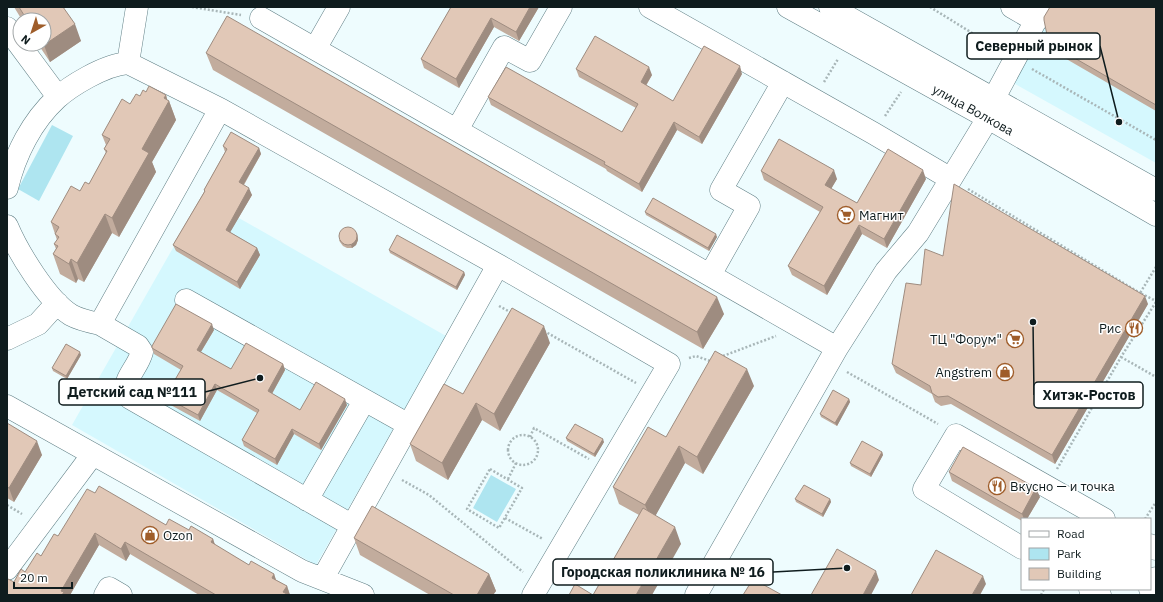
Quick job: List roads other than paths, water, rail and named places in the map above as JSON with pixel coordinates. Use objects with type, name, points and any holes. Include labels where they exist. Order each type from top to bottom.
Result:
[{"type":"main road","points":[[128,63],[137,7]]},
{"type":"main road","points":[[315,49],[338,7]]},
{"type":"main road","points":[[457,130],[504,47],[530,62],[561,7]]},
{"type":"main road","points":[[650,7],[951,178]]},
{"type":"main road","name":"улица Волкова","points":[[788,7],[1156,190]]},
{"type":"main road","name":"улица Волкова","points":[[830,7],[991,108],[1156,215]]},
{"type":"main road","points":[[696,595],[833,355],[886,271],[918,233],[991,108],[1039,14],[1012,7]]},
{"type":"main road","points":[[261,18],[800,327],[833,355]]},
{"type":"main road","points":[[7,28],[58,97]]},
{"type":"main road","points":[[7,188],[10,174],[24,140],[45,111],[58,97],[71,87],[101,70],[120,63],[128,63],[220,109],[498,265],[669,364],[536,590]]},
{"type":"main road","points":[[710,275],[749,206],[721,190],[783,82]]},
{"type":"main road","points":[[100,324],[220,109]]},
{"type":"main road","points":[[7,226],[14,242],[54,301],[71,315],[82,320],[100,324],[138,346],[142,352],[140,359],[125,385],[125,392],[130,398],[353,526]]},
{"type":"main road","points":[[323,578],[353,526],[393,475],[409,425],[498,265]]},
{"type":"main road","points":[[186,300],[409,425]]},
{"type":"main road","points":[[7,339],[38,324],[57,303]]},
{"type":"main road","points":[[307,500],[364,401]]},
{"type":"main road","points":[[7,406],[302,571],[323,578],[362,595]]},
{"type":"main road","points":[[1021,547],[924,489],[956,435],[1102,518]]},
{"type":"main road","points":[[7,569],[93,454]]},
{"type":"main road","points":[[1151,587],[1156,578]]},
{"type":"main road","points":[[105,595],[109,588],[121,595]]},
{"type":"place","name":"Северный рынок","points":[[1119,122]]},
{"type":"place","name":"Магнит","points":[[846,215]]},
{"type":"place","name":"Хитэк-Ростов","points":[[1033,322]]},
{"type":"place","name":"Рис","points":[[1134,328]]},
{"type":"place","name":"ТЦ \"Форум\"","points":[[1015,339]]},
{"type":"place","name":"Angstrem","points":[[1005,372]]},
{"type":"place","name":"Детский сад №111","points":[[260,378]]},
{"type":"place","name":"Вкусно — и точка","points":[[997,486]]},
{"type":"place","name":"Ozon","points":[[150,535]]},
{"type":"place","name":"Городская поликлиника № 16","points":[[847,568]]}]
